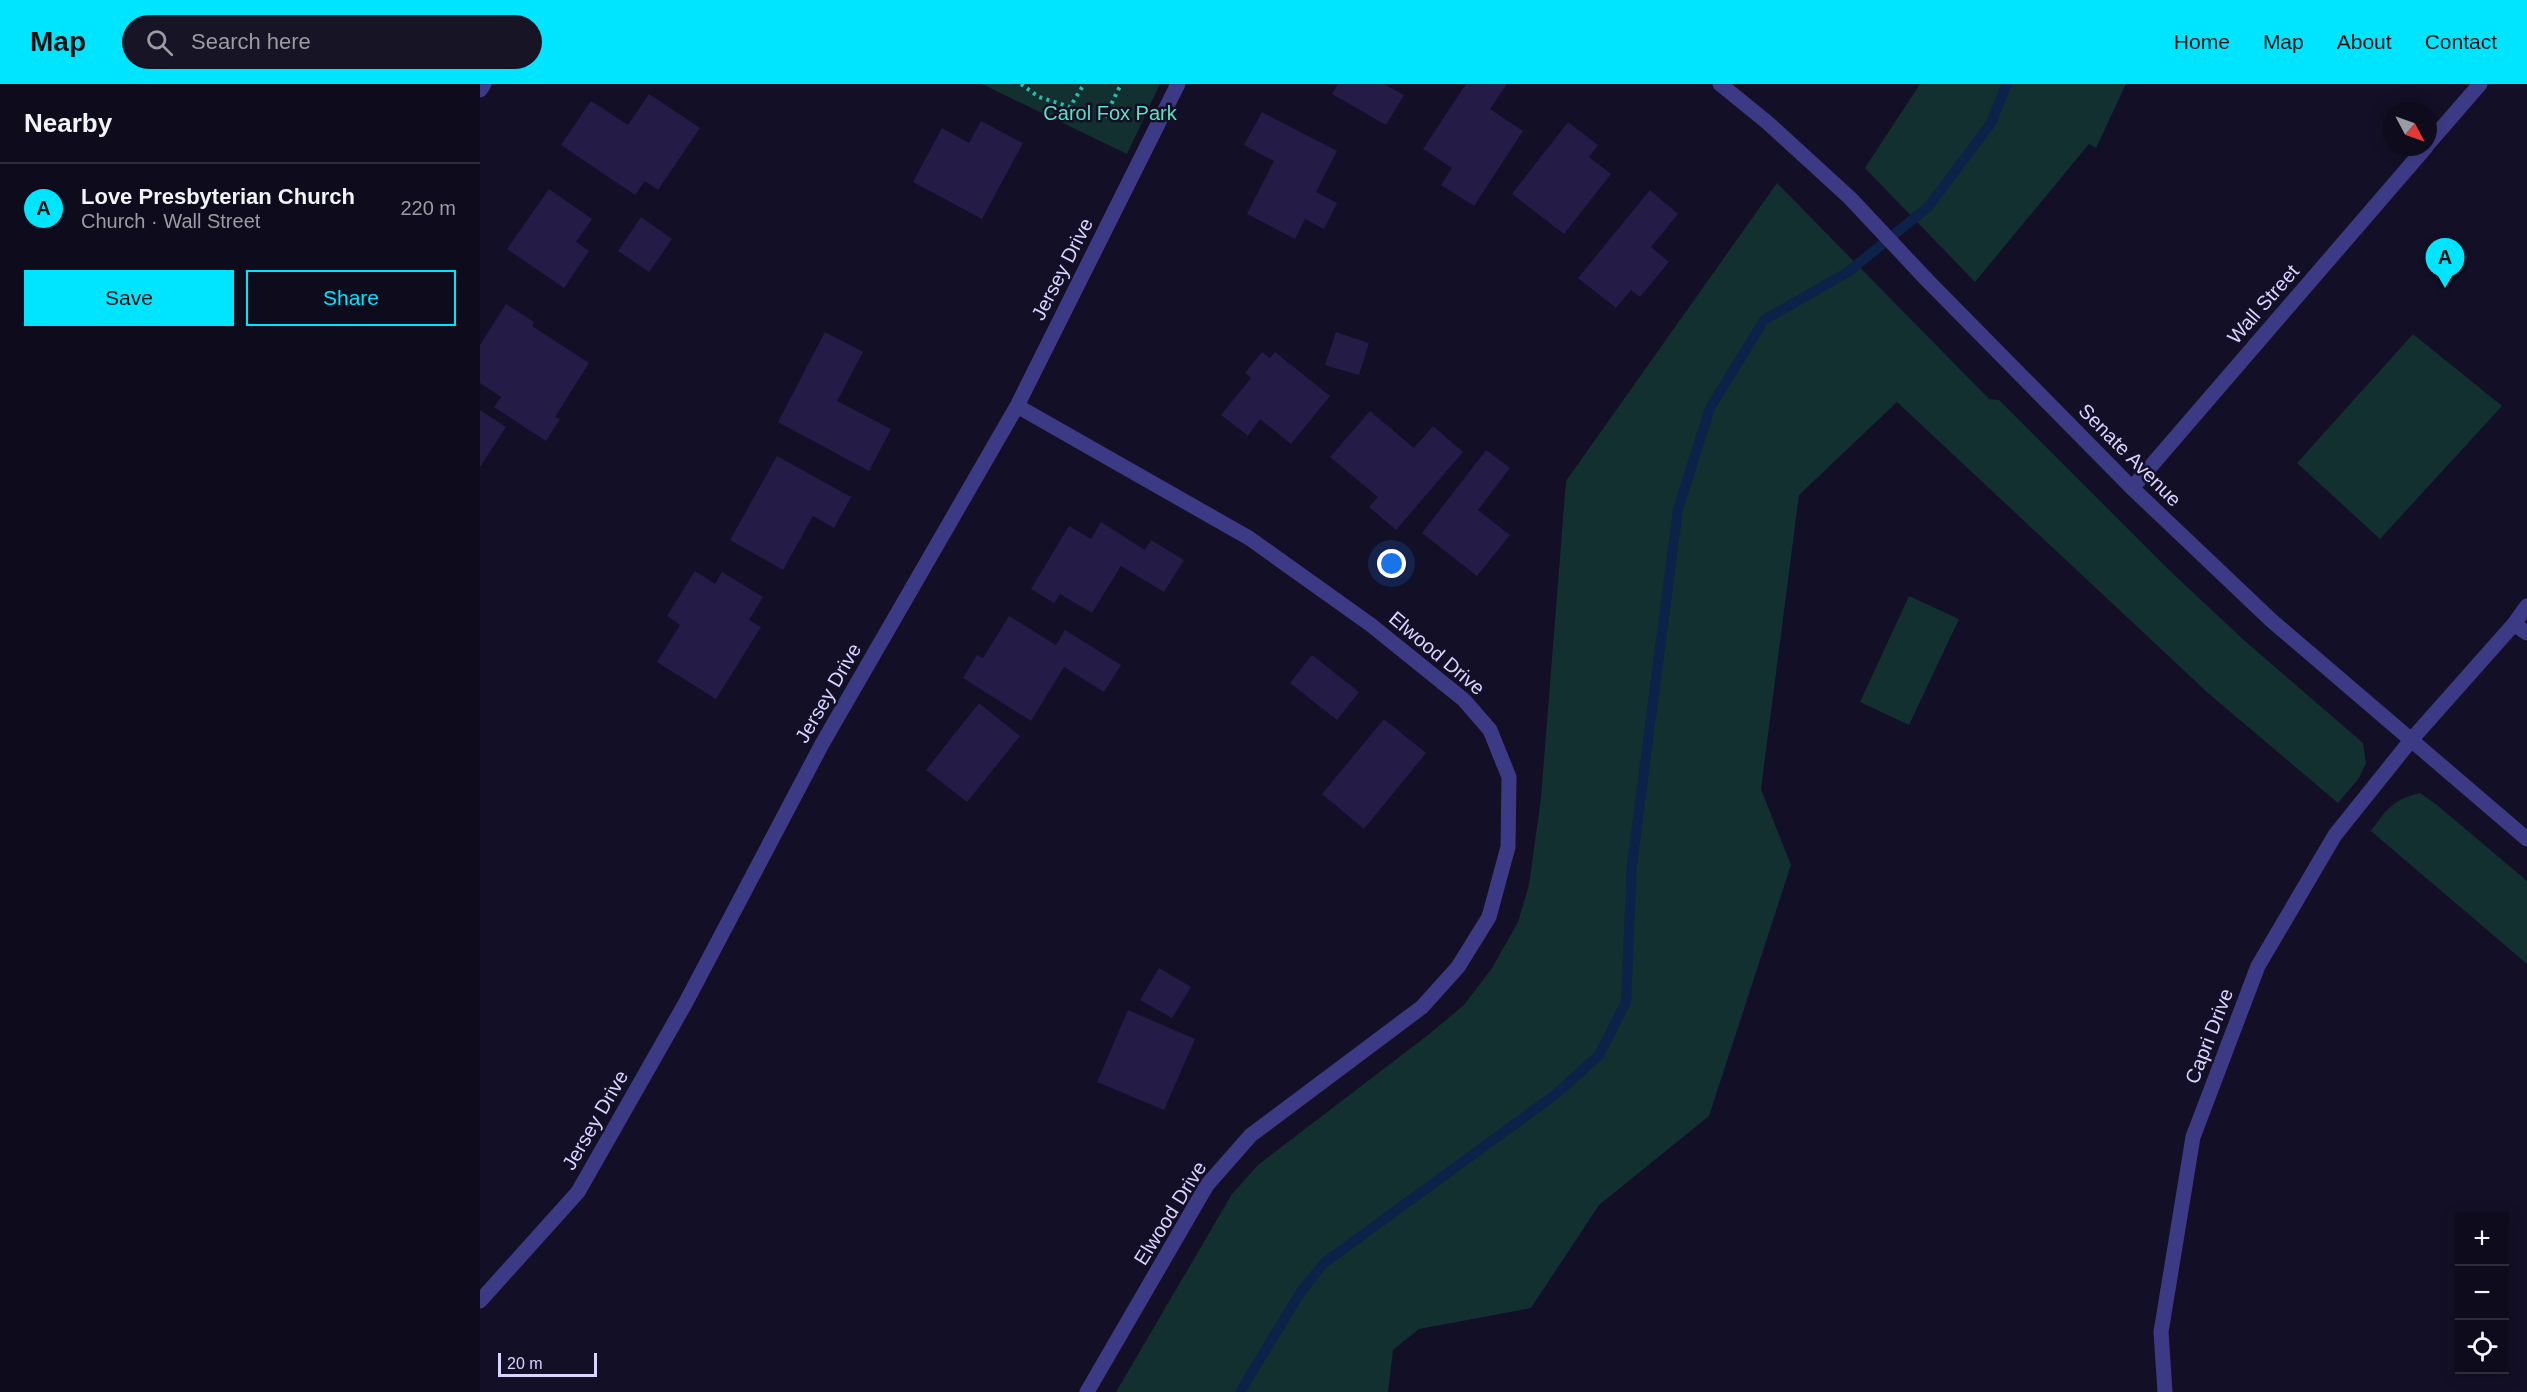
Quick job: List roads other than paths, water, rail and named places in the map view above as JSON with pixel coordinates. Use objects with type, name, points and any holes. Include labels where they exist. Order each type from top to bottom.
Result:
[{"type":"street","points":[[480,90],[483,84]]},
{"type":"street","name":"Jersey Drive","points":[[480,1301],[578,1192],[685,1004],[822,744],[1017,406],[1178,84]]},
{"type":"street","name":"Senate Avenue","points":[[1720,84],[1768,123],[1850,198],[1926,280],[2132,488],[2272,621],[2527,839]]},
{"type":"street","name":"Wall Street","points":[[2437,134],[2480,84]]},
{"type":"street","name":"Wall Street","points":[[2132,488],[2418,156]]},
{"type":"street","name":"Elwood Drive","points":[[1017,406],[1249,538],[1371,625],[1464,700],[1490,730],[1509,777],[1508,847],[1489,916],[1458,967],[1422,1007],[1251,1135],[1207,1185],[1087,1392]]},
{"type":"street","name":"Capri Drive","points":[[2164,1392],[2161,1332],[2193,1137],[2258,966],[2335,835],[2412,739],[2514,624],[2527,606]]},
{"type":"street","points":[[2514,624],[2527,633]]},
{"type":"waterway","points":[[1240,1392],[1300,1293],[1324,1263],[1556,1094],[1599,1055],[1626,1002],[1632,864],[1678,509],[1710,408],[1764,320],[1848,272],[1928,207],[1991,123],[2007,84]]},
{"type":"place","name":"Love Presbyterian Church","points":[[2445,288]]},
{"type":"park label","name":"Carol Fox Park","points":[[1110,113]]}]
